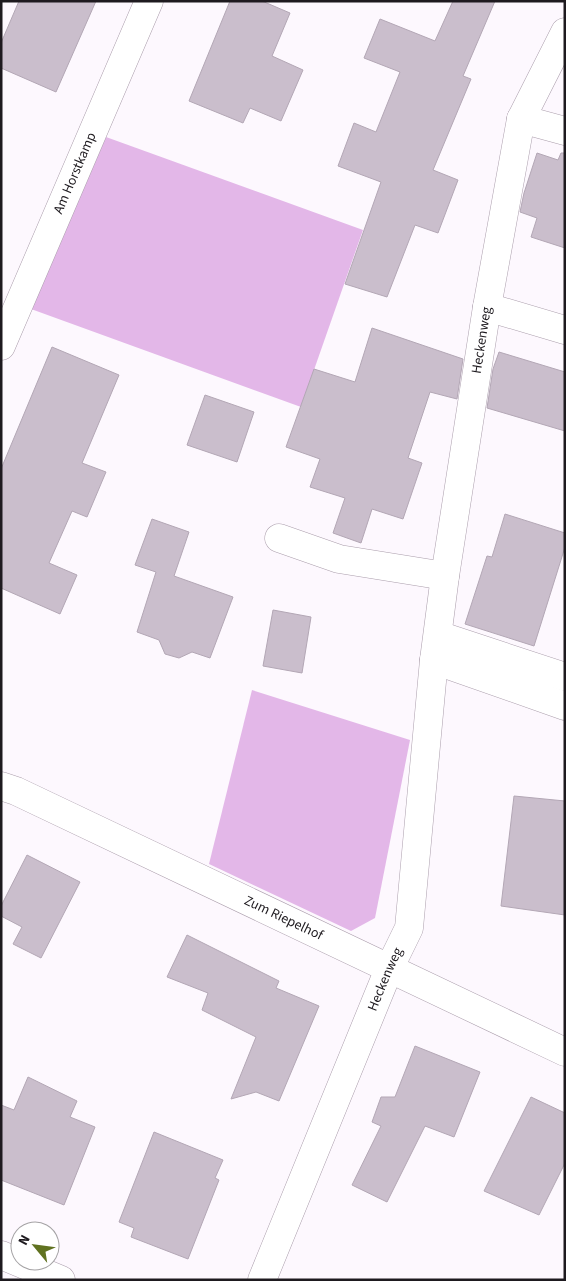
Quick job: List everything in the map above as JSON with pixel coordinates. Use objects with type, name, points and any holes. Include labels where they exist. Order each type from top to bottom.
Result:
[{"type":"street","name":"Am Horstkamp","points":[[1,346],[150,1]]},
{"type":"street","name":"Heckenweg","points":[[262,1280],[389,969],[410,928],[436,647],[445,576],[487,307],[522,119],[565,32]]},
{"type":"street","points":[[522,119],[565,131]]},
{"type":"street","points":[[487,307],[565,330]]},
{"type":"street","points":[[279,538],[339,559],[445,576]]},
{"type":"street","points":[[436,647],[565,677]]},
{"type":"street","points":[[436,647],[565,706]]},
{"type":"street","name":"Zum Riepelhof","points":[[1,786],[16,791],[565,1052]]},
{"type":"street","points":[[1,1255],[61,1280]]},
{"type":"shaded area","points":[[106,137],[363,230],[301,407],[31,309]]},
{"type":"shaded area","points":[[252,690],[410,740],[375,918],[351,931],[209,864]]},
{"type":"building","points":[[19,1],[96,1],[56,92],[1,68],[1,43]]},
{"type":"building","points":[[230,1],[262,1],[290,13],[272,56],[303,70],[281,121],[250,108],[243,123],[189,101]]},
{"type":"building","points":[[453,1],[495,1],[463,76],[471,79],[433,170],[458,180],[438,233],[415,225],[387,297],[345,284],[381,182],[338,166],[354,123],[376,132],[400,72],[364,58],[380,19],[435,41]]},
{"type":"building","points":[[537,153],[558,160],[561,153],[565,153],[565,248],[531,237],[537,218],[520,212]]},
{"type":"building","points":[[372,328],[463,359],[457,399],[430,392],[408,458],[422,463],[403,519],[372,509],[361,543],[333,533],[345,498],[310,487],[320,459],[286,447],[314,369],[355,382]]},
{"type":"building","points":[[52,347],[119,375],[82,463],[106,472],[87,517],[72,511],[49,563],[77,575],[60,614],[1,588],[1,469]]},
{"type":"building","points":[[499,352],[565,372],[565,431],[487,408],[493,369]]},
{"type":"building","points":[[205,395],[254,412],[237,462],[187,445]]},
{"type":"building","points":[[505,514],[565,533],[565,547],[534,646],[465,624],[487,556],[492,557]]},
{"type":"building","points":[[152,519],[189,532],[174,576],[233,597],[210,658],[192,652],[179,658],[165,654],[159,640],[137,632],[156,572],[135,565]]},
{"type":"building","points":[[273,610],[311,617],[302,673],[263,666]]},
{"type":"building","points":[[514,796],[565,801],[565,915],[501,906]]},
{"type":"building","points":[[27,855],[80,882],[41,958],[13,944],[22,927],[1,916],[1,906]]},
{"type":"building","points":[[187,935],[279,981],[276,988],[319,1006],[279,1101],[256,1092],[231,1099],[256,1037],[202,1010],[208,993],[167,977]]},
{"type":"building","points":[[415,1046],[480,1072],[454,1137],[425,1126],[387,1202],[352,1185],[381,1126],[372,1122],[381,1097],[395,1097]]},
{"type":"building","points":[[28,1077],[77,1101],[70,1117],[95,1127],[64,1205],[1,1180],[1,1105],[14,1110]]},
{"type":"building","points":[[531,1097],[565,1113],[565,1163],[539,1215],[484,1191]]},
{"type":"building","points":[[154,1132],[223,1160],[215,1178],[219,1180],[188,1259],[131,1237],[134,1228],[119,1222]]}]
